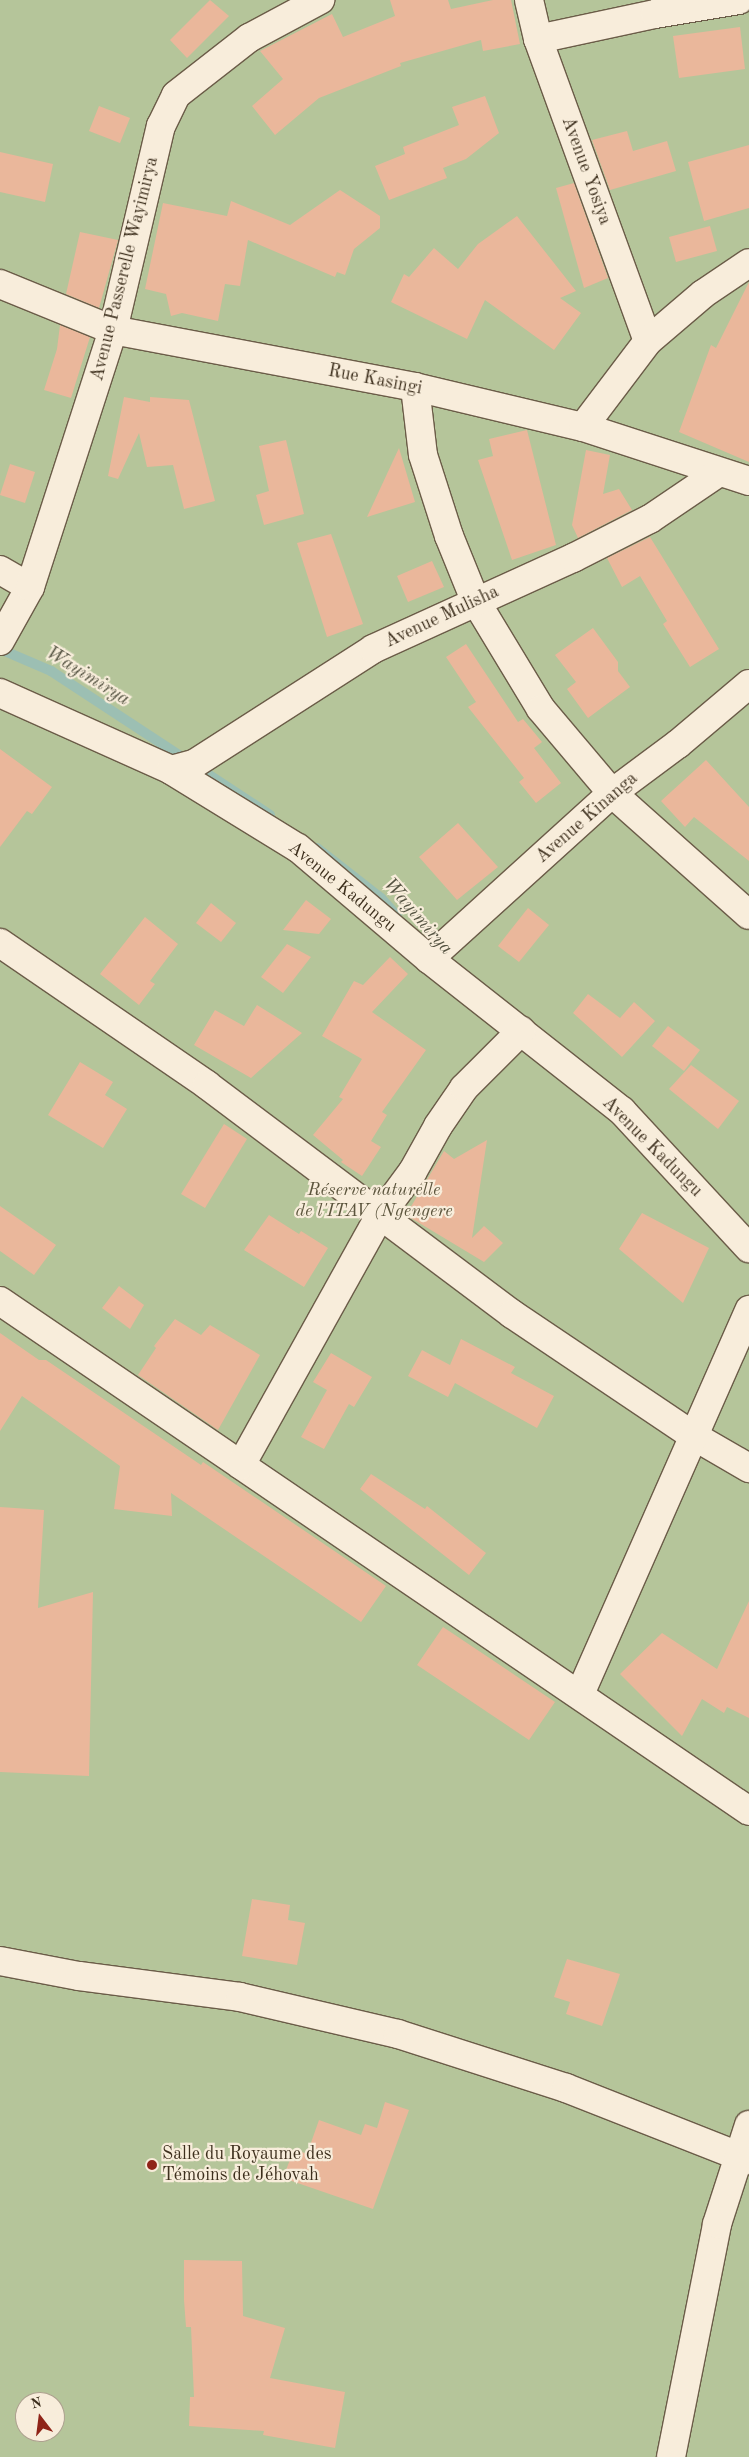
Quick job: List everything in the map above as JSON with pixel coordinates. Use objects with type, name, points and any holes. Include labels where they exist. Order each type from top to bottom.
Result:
[{"type":"street","name":"Avenue Passerelle Wayimirya","points":[[2,637],[30,587],[113,330],[161,126],[176,95],[249,38],[320,0]]},
{"type":"street","name":"Avenue Yosiya","points":[[530,0],[538,39],[648,341]]},
{"type":"street","points":[[538,39],[656,14],[739,0]]},
{"type":"street","points":[[583,427],[648,341],[703,294],[749,263]]},
{"type":"street","name":"Rue Kasingi","points":[[0,284],[113,330],[416,387],[583,427],[718,473],[749,481]]},
{"type":"street","points":[[416,387],[423,455],[449,536],[476,600],[542,709],[612,793],[749,915]]},
{"type":"street","name":"Avenue Mulisha","points":[[171,770],[194,764],[373,649],[476,600],[573,558],[650,518],[718,473]]},
{"type":"street","points":[[0,570],[30,587]]},
{"type":"street","name":"Avenue Kinanga","points":[[429,959],[612,793],[678,744],[749,684]]},
{"type":"street","name":"Avenue Kadungu","points":[[0,693],[171,770],[298,848],[429,959],[622,1111],[749,1248]]},
{"type":"street","points":[[0,943],[207,1085],[379,1217],[512,1314],[692,1434],[749,1468]]},
{"type":"street","points":[[241,1464],[379,1217],[413,1171],[438,1126],[464,1088],[521,1031]]},
{"type":"street","points":[[0,1300],[580,1694],[746,1802]]},
{"type":"street","points":[[580,1694],[692,1434],[749,1310]]},
{"type":"street","points":[[0,1961],[79,1976],[240,1997],[398,2034],[566,2088],[744,2158]]},
{"type":"street","points":[[670,2457],[717,2224],[744,2158],[749,2125]]},
{"type":"green space","name":"Réserve naturelle de l'ITAV (Ngengere","points":[[0,0],[749,0],[749,2457],[0,2457]]},
{"type":"building","points":[[210,0],[229,16],[187,58],[170,40]]},
{"type":"building","points":[[390,0],[448,0],[451,9],[493,0],[511,0],[520,44],[483,51],[481,40],[400,63],[401,66],[319,98],[275,135],[252,106],[283,79],[260,51],[332,14],[343,37],[395,16]]},
{"type":"building","points":[[740,27],[745,69],[679,78],[673,36]]},
{"type":"building","points":[[485,96],[499,133],[466,159],[443,168],[447,178],[389,200],[375,166],[405,154],[403,147],[459,125],[452,107]]},
{"type":"building","points":[[99,106],[130,118],[120,143],[89,131]]},
{"type":"building","points":[[627,131],[633,151],[667,141],[676,171],[610,190],[592,140]]},
{"type":"building","points":[[749,145],[749,208],[704,221],[688,162]]},
{"type":"building","points":[[0,152],[53,164],[45,202],[0,192]]},
{"type":"building","points":[[574,183],[608,278],[584,288],[556,188]]},
{"type":"building","points":[[340,190],[380,216],[380,228],[354,249],[345,275],[337,272],[335,277],[248,240],[240,286],[225,284],[218,321],[182,313],[171,316],[166,294],[145,289],[163,203],[227,216],[231,201],[290,225]]},
{"type":"building","points":[[517,216],[576,291],[560,298],[581,313],[554,350],[485,300],[467,339],[391,302],[404,274],[409,277],[434,248],[458,269],[478,244]]},
{"type":"building","points":[[710,226],[717,251],[676,262],[669,237]]},
{"type":"building","points":[[80,232],[118,240],[99,308],[66,294]]},
{"type":"building","points":[[749,282],[749,462],[679,432],[711,345],[716,348]]},
{"type":"building","points":[[60,325],[90,337],[71,398],[44,390],[57,349]]},
{"type":"building","points":[[124,397],[150,402],[150,397],[189,400],[215,501],[184,509],[173,465],[147,467],[139,433],[118,479],[108,476]]},
{"type":"building","points":[[527,430],[556,545],[512,560],[478,460],[493,456],[489,439]]},
{"type":"building","points":[[286,440],[304,514],[264,525],[256,495],[269,491],[259,446]]},
{"type":"building","points":[[399,448],[415,502],[367,517]]},
{"type":"building","points":[[586,450],[610,455],[603,494],[619,489],[632,510],[578,538],[572,525]]},
{"type":"building","points":[[10,464],[35,472],[25,503],[0,495]]},
{"type":"building","points":[[331,534],[363,624],[327,637],[297,543]]},
{"type":"building","points":[[650,537],[719,649],[690,667],[663,624],[667,621],[640,576],[622,587],[607,558]]},
{"type":"building","points":[[432,561],[444,587],[408,602],[397,576]]},
{"type":"building","points":[[593,628],[618,662],[618,671],[630,687],[588,718],[567,689],[576,682],[555,655]]},
{"type":"building","points":[[466,644],[518,722],[523,719],[542,742],[534,748],[561,783],[536,803],[519,782],[524,778],[468,707],[476,702],[446,657]]},
{"type":"building","points":[[0,749],[52,787],[32,814],[27,811],[0,847]]},
{"type":"building","points":[[706,760],[749,807],[749,861],[694,817],[685,827],[661,801]]},
{"type":"building","points":[[458,823],[498,867],[457,900],[419,857]]},
{"type":"building","points":[[306,900],[331,919],[319,934],[283,930]]},
{"type":"building","points":[[211,903],[236,923],[221,942],[196,923]]},
{"type":"building","points":[[528,908],[549,925],[519,962],[498,946]]},
{"type":"building","points":[[145,917],[178,944],[150,981],[155,984],[139,1005],[100,974]]},
{"type":"building","points":[[287,944],[311,957],[283,993],[261,977]]},
{"type":"building","points":[[390,957],[408,974],[372,1012],[426,1050],[382,1112],[387,1115],[371,1141],[381,1147],[362,1176],[341,1162],[343,1160],[313,1135],[343,1099],[339,1097],[362,1059],[322,1036],[354,981],[363,985]]},
{"type":"building","points":[[588,994],[620,1018],[634,1002],[655,1021],[622,1057],[573,1013]]},
{"type":"building","points":[[257,1005],[302,1033],[251,1078],[194,1045],[215,1010],[244,1026]]},
{"type":"building","points":[[668,1026],[700,1050],[684,1071],[652,1046]]},
{"type":"building","points":[[80,1062],[113,1082],[105,1095],[127,1109],[103,1148],[48,1115]]},
{"type":"building","points":[[691,1065],[739,1101],[718,1129],[669,1089]]},
{"type":"building","points":[[224,1124],[247,1139],[205,1208],[181,1194]]},
{"type":"building","points":[[487,1140],[472,1238],[484,1226],[503,1243],[484,1262],[406,1215],[444,1151],[454,1159]]},
{"type":"building","points":[[0,1206],[56,1245],[34,1275],[0,1251]]},
{"type":"building","points":[[642,1213],[709,1248],[683,1303],[619,1249]]},
{"type":"building","points":[[269,1215],[299,1234],[301,1231],[328,1248],[304,1287],[244,1250]]},
{"type":"building","points":[[119,1286],[144,1305],[130,1329],[102,1308]]},
{"type":"building","points":[[175,1319],[201,1335],[210,1325],[260,1355],[218,1430],[138,1375],[156,1348],[154,1346]]},
{"type":"building","points":[[0,1333],[39,1360],[46,1360],[201,1465],[203,1462],[386,1586],[361,1622],[171,1493],[172,1516],[114,1509],[120,1466],[22,1396],[0,1431]]},
{"type":"building","points":[[461,1339],[515,1367],[511,1373],[554,1396],[537,1428],[455,1383],[448,1397],[408,1376],[422,1350],[450,1365]]},
{"type":"building","points":[[331,1353],[372,1377],[354,1407],[349,1404],[324,1449],[301,1437],[327,1390],[313,1382]]},
{"type":"building","points":[[371,1474],[425,1509],[427,1506],[486,1553],[469,1575],[360,1489]]},
{"type":"building","points":[[0,1507],[44,1510],[38,1608],[93,1592],[89,1776],[0,1772]]},
{"type":"building","points":[[749,1601],[749,1718],[727,1707],[724,1713],[702,1699],[682,1736],[620,1674],[662,1633],[717,1669]]},
{"type":"building","points":[[443,1627],[555,1702],[529,1740],[417,1665]]},
{"type":"building","points":[[252,1899],[290,1905],[288,1920],[305,1923],[297,1965],[242,1956]]},
{"type":"building","points":[[567,1959],[620,1974],[602,2026],[566,2014],[570,2002],[554,1997]]},
{"type":"building","points":[[385,2102],[409,2110],[373,2209],[283,2178],[294,2149],[307,2154],[319,2120],[361,2135],[365,2124],[377,2128]]},
{"type":"building","points":[[184,2260],[242,2261],[243,2316],[285,2328],[270,2378],[345,2392],[335,2448],[263,2435],[264,2431],[189,2426],[190,2397],[194,2397],[191,2327],[186,2327],[184,2300]]},
{"type":"waterway","name":"Wayimirya","points":[[0,649],[51,671],[270,815]]},
{"type":"waterway","name":"Wayimirya","points":[[317,848],[381,898],[397,916]]},
{"type":"place","name":"Salle du Royaume des Témoins de Jéhovah","points":[[152,2165]]}]
